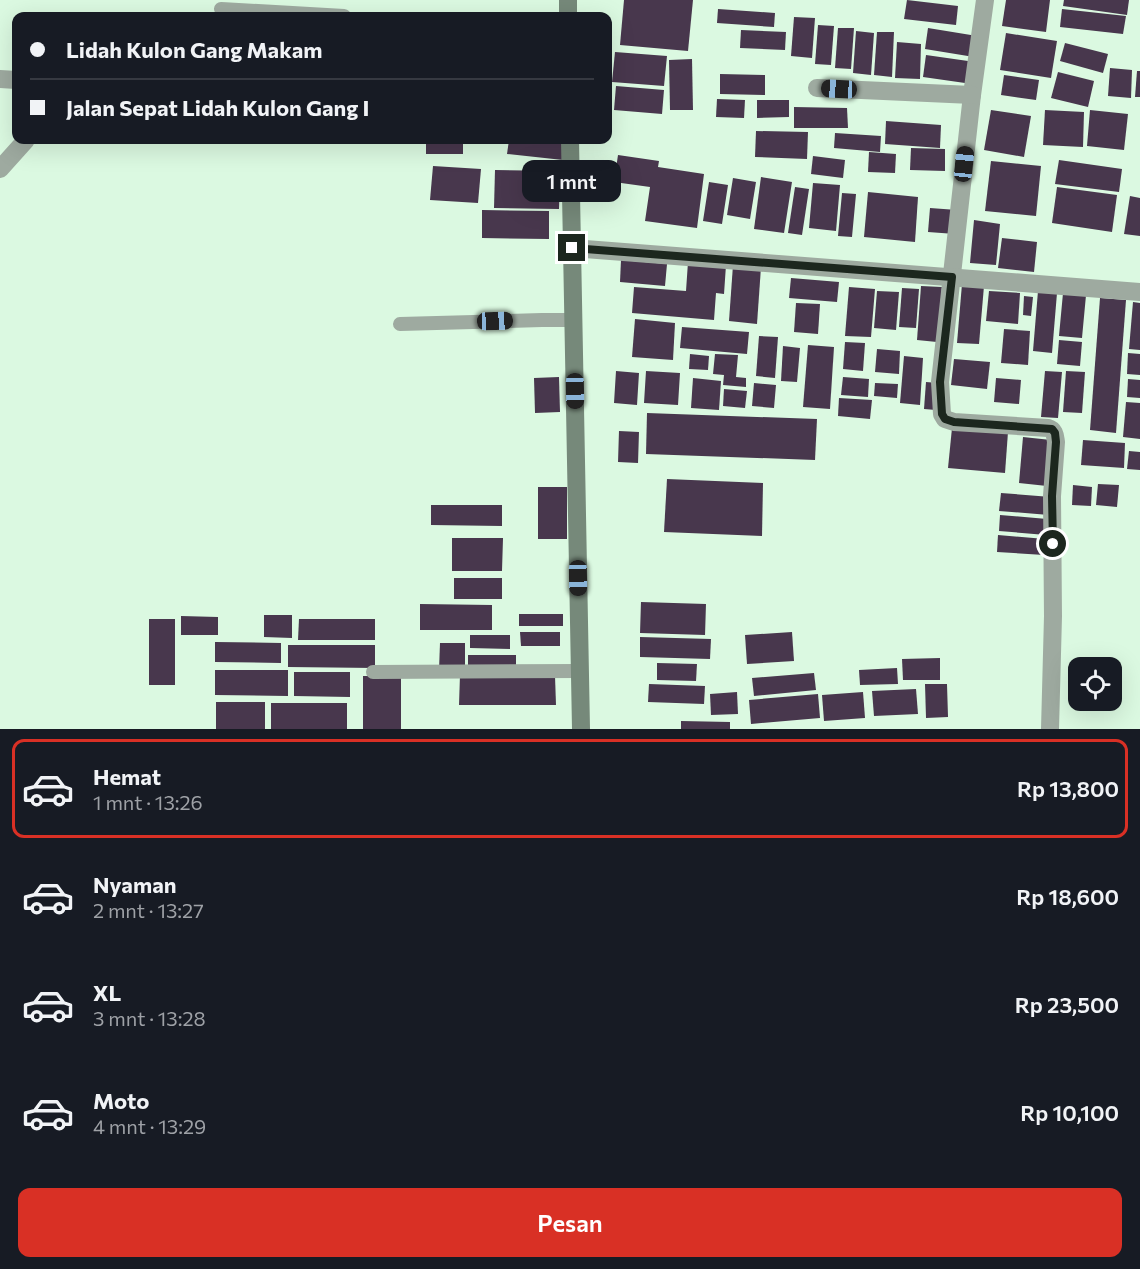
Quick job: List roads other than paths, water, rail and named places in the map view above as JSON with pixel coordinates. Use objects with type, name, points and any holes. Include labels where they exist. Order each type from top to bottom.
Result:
[{"type":"main road","points":[[570,144],[581,729]]},
{"type":"street","points":[[985,0],[940,382],[942,414],[945,419],[954,422],[1048,428],[1055,433],[1052,496],[1053,616],[1050,729]]},
{"type":"street","points":[[817,88],[972,95]]},
{"type":"street","points":[[0,169],[22,144]]},
{"type":"street","points":[[572,248],[1140,292]]},
{"type":"lane","points":[[221,9],[274,12]]},
{"type":"lane","points":[[400,324],[573,320]]},
{"type":"lane","points":[[373,672],[580,671]]}]
